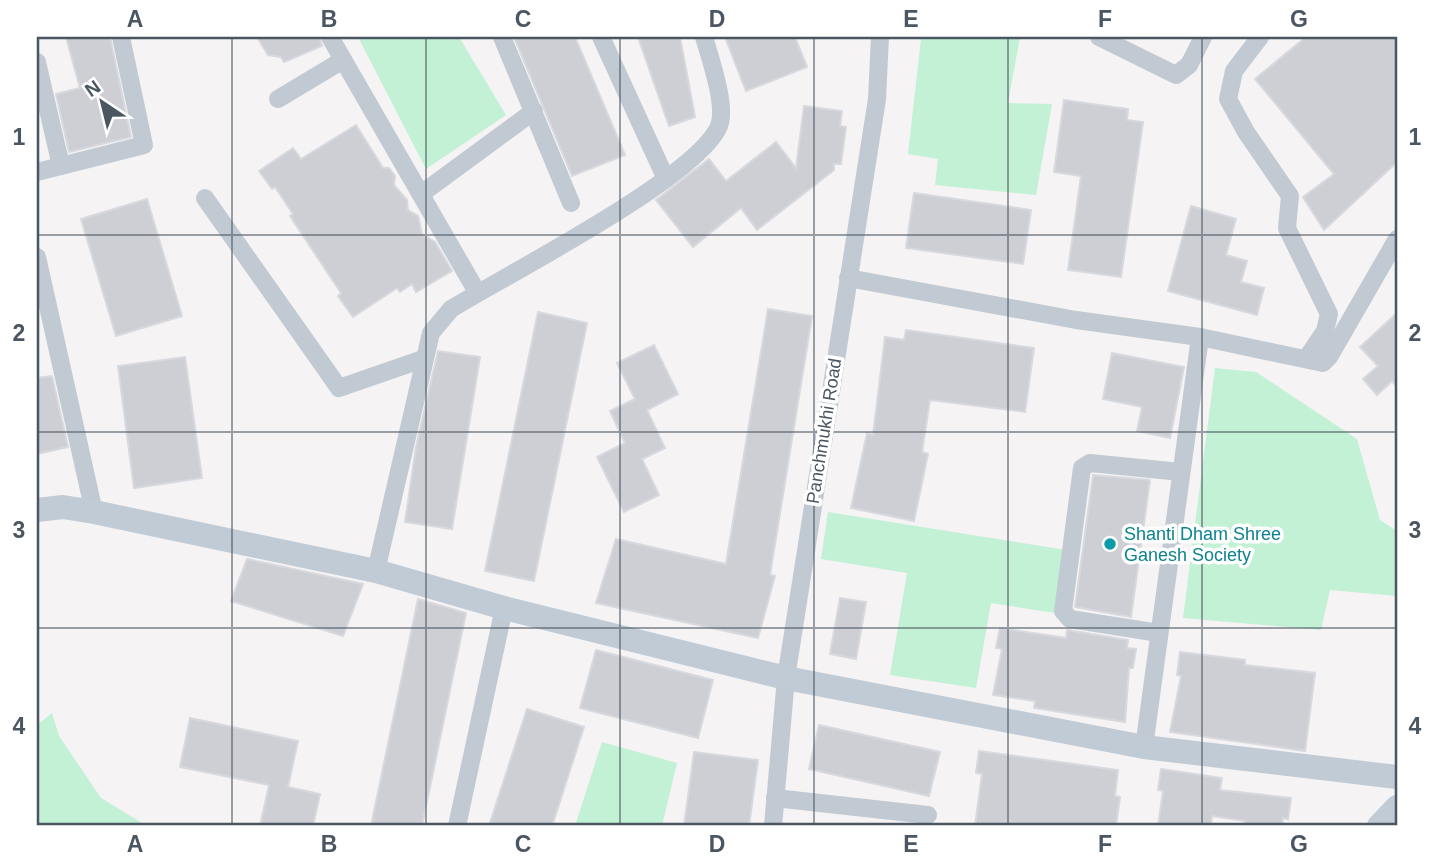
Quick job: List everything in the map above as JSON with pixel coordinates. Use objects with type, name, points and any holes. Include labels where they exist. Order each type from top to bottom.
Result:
[{"type":"street","points":[[37,172],[144,145],[121,37]]},
{"type":"street","points":[[330,37],[477,292]]},
{"type":"street","points":[[502,37],[571,203]]},
{"type":"street","points":[[601,37],[666,179]]},
{"type":"street","points":[[376,571],[430,333],[451,309],[666,179],[705,146],[720,125],[721,106],[704,37]]},
{"type":"street","points":[[1099,37],[1176,75],[1189,65],[1203,37]]},
{"type":"street","points":[[1260,37],[1234,71],[1228,99],[1246,132],[1290,196],[1287,228],[1329,314],[1325,331],[1306,359]]},
{"type":"street","name":"Panchmukhi Road","points":[[772,826],[786,678],[877,99],[883,38]]},
{"type":"street","points":[[278,99],[344,60]]},
{"type":"street","points":[[37,62],[61,166]]},
{"type":"street","points":[[421,194],[534,111]]},
{"type":"street","points":[[205,198],[339,388],[423,359]]},
{"type":"street","points":[[848,278],[1076,320],[1200,337],[1323,363],[1397,239]]},
{"type":"street","points":[[37,257],[94,512]]},
{"type":"street","points":[[1144,747],[1200,337]]},
{"type":"street","points":[[1159,633],[1070,619],[1063,611],[1082,468],[1090,463],[1181,472]]},
{"type":"street","points":[[37,510],[63,507],[94,512],[376,571],[504,608],[786,678],[1144,747],[1397,776]]},
{"type":"street","points":[[457,826],[504,608]]},
{"type":"street","points":[[775,799],[928,815]]},
{"type":"street","points":[[1379,826],[1397,807]]},
{"type":"green space","points":[[358,37],[459,37],[506,115],[426,169]]},
{"type":"green space","points":[[1020,37],[1008,103],[1052,104],[1036,195],[935,185],[938,159],[908,154],[921,39]]},
{"type":"green space","points":[[1215,368],[1256,372],[1357,439],[1380,520],[1397,531],[1397,596],[1330,590],[1321,630],[1183,618]]},
{"type":"green space","points":[[828,512],[1066,550],[1055,613],[991,603],[976,688],[890,675],[907,573],[821,559]]},
{"type":"green space","points":[[52,713],[59,736],[101,798],[147,826],[37,826],[37,725]]},
{"type":"green space","points":[[602,742],[677,763],[662,826],[575,826]]},
{"type":"building","points":[[66,37],[110,37],[131,137],[69,152],[56,94],[80,88]]},
{"type":"building","points":[[257,37],[319,37],[322,46],[284,62],[281,57],[268,55]]},
{"type":"building","points":[[514,37],[575,37],[625,155],[572,176]]},
{"type":"building","points":[[638,37],[680,37],[695,117],[669,126]]},
{"type":"building","points":[[725,37],[795,37],[807,67],[746,91]]},
{"type":"building","points":[[1306,37],[1397,37],[1397,162],[1324,230],[1303,197],[1334,174],[1255,79]]},
{"type":"building","points":[[1064,100],[1128,109],[1127,120],[1143,122],[1121,277],[1068,270],[1081,176],[1054,172]]},
{"type":"building","points":[[804,106],[842,111],[840,126],[846,127],[841,164],[834,164],[834,170],[757,230],[741,208],[693,247],[656,200],[709,159],[726,181],[776,142],[796,168]]},
{"type":"building","points":[[356,125],[383,168],[389,168],[395,176],[394,185],[407,200],[408,210],[418,216],[422,234],[435,242],[452,271],[416,292],[412,284],[400,292],[397,288],[353,317],[338,296],[341,293],[290,216],[293,214],[275,187],[272,189],[259,171],[293,148],[301,159]]},
{"type":"building","points":[[914,193],[1031,210],[1023,264],[906,248]]},
{"type":"building","points":[[147,199],[182,316],[116,336],[81,219]]},
{"type":"building","points":[[1191,206],[1236,219],[1226,255],[1247,261],[1241,282],[1264,288],[1257,315],[1168,291]]},
{"type":"building","points":[[768,309],[812,316],[770,575],[775,576],[758,638],[596,603],[616,539],[726,564]]},
{"type":"building","points":[[538,312],[587,323],[534,581],[485,571]]},
{"type":"building","points":[[1397,313],[1397,387],[1392,381],[1377,395],[1363,379],[1378,366],[1360,347]]},
{"type":"building","points":[[906,330],[1034,348],[1025,412],[930,400],[922,452],[928,454],[914,521],[851,508],[867,433],[873,435],[885,337],[904,340]]},
{"type":"building","points":[[654,345],[678,394],[647,410],[665,448],[642,459],[659,495],[624,512],[597,457],[625,443],[610,411],[635,399],[617,363]]},
{"type":"building","points":[[438,351],[480,357],[452,529],[405,522],[416,447]]},
{"type":"building","points":[[1112,353],[1184,367],[1170,438],[1137,431],[1142,407],[1103,399]]},
{"type":"building","points":[[185,357],[202,478],[134,488],[118,366]]},
{"type":"building","points":[[52,376],[68,447],[37,454],[37,378]]},
{"type":"building","name":"Shanti Dham Shree Ganesh Society","points":[[1093,475],[1150,480],[1131,617],[1075,607]]},
{"type":"building","points":[[247,559],[363,584],[343,636],[231,601]]},
{"type":"building","points":[[840,598],[866,602],[856,659],[830,654]]},
{"type":"building","points":[[418,599],[466,613],[422,826],[371,826]]},
{"type":"building","points":[[1000,628],[1066,638],[1067,630],[1128,640],[1127,648],[1136,649],[1133,668],[1129,668],[1125,722],[1034,708],[1035,701],[993,695],[1002,649],[996,648]]},
{"type":"building","points":[[596,650],[713,680],[698,738],[580,708]]},
{"type":"building","points":[[1180,652],[1245,660],[1245,665],[1315,673],[1305,751],[1170,732],[1181,676],[1177,675]]},
{"type":"building","points":[[527,709],[584,727],[552,826],[489,826]]},
{"type":"building","points":[[190,718],[298,741],[288,787],[320,794],[313,826],[260,826],[269,785],[180,767]]},
{"type":"building","points":[[819,725],[940,752],[929,796],[809,769]]},
{"type":"building","points":[[979,751],[1118,770],[1115,796],[1120,797],[1116,826],[975,826],[982,774],[976,773]]},
{"type":"building","points":[[694,752],[758,760],[749,826],[684,826]]},
{"type":"building","points":[[1161,769],[1222,778],[1220,790],[1291,798],[1288,819],[1283,818],[1282,826],[1244,826],[1245,821],[1212,816],[1211,826],[1158,826],[1163,791],[1158,790]]},
{"type":"place","name":"Shanti Dham Shree Ganesh Society","points":[[1110,544]]}]
